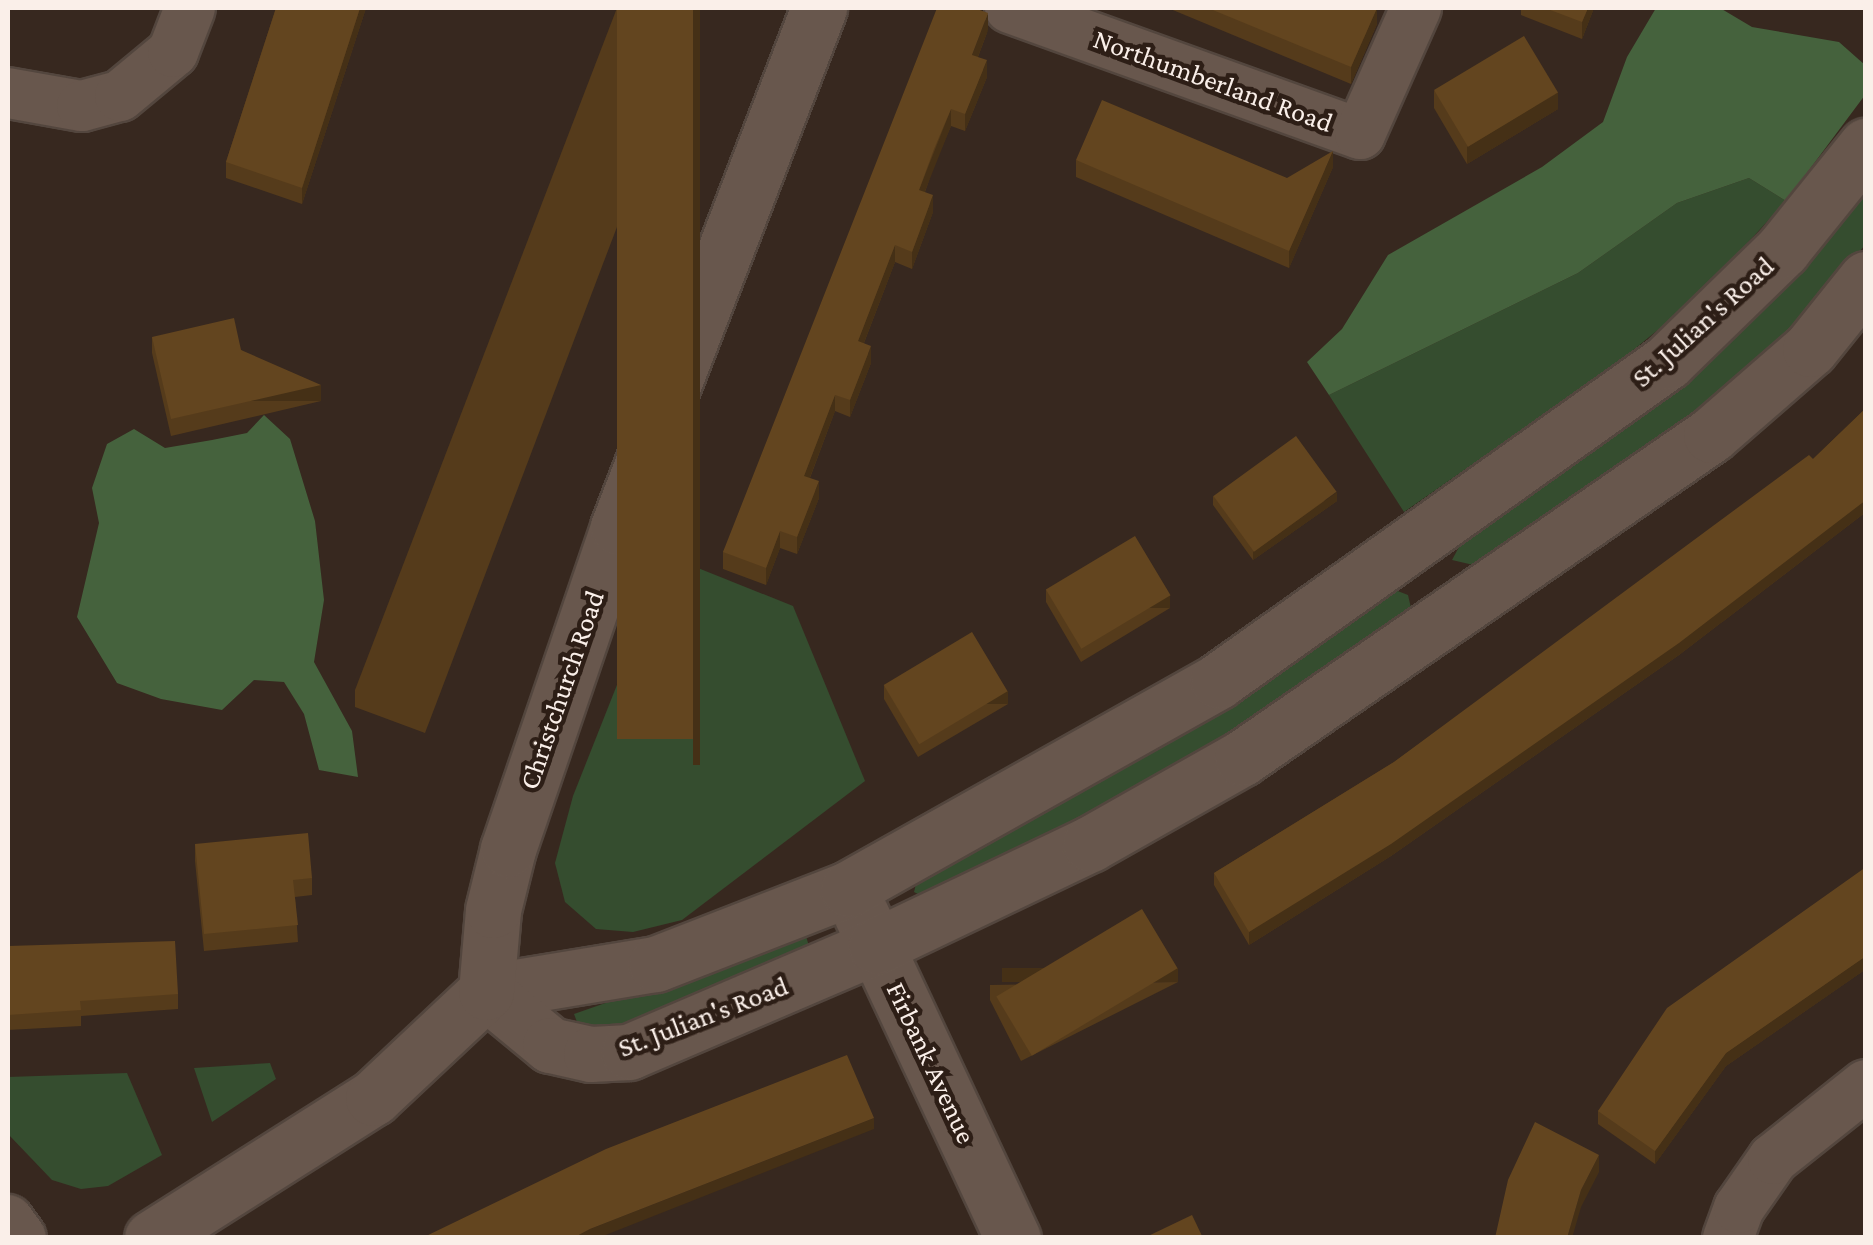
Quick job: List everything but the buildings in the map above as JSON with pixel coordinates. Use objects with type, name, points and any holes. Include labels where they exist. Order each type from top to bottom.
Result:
[{"type":"street","points":[[8,93],[82,106],[120,96],[173,52],[190,8]]},
{"type":"street","name":"Christchurch Road","points":[[486,992],[493,910],[514,831],[618,527],[819,8]]},
{"type":"street","name":"Northumberland Road","points":[[1010,8],[1360,134],[1416,8]]},
{"type":"street","name":"St. Julian's Road","points":[[486,992],[656,964],[848,888],[1218,681],[1420,543],[1667,362],[1782,250],[1866,146]]},
{"type":"street","name":"St. Julian's Road","points":[[486,992],[550,1044],[618,1054],[876,946],[1090,844],[1242,758],[1711,434],[1810,349],[1866,278]]},
{"type":"street","points":[[1420,543],[1468,602]]},
{"type":"street","name":"Firbank Avenue","points":[[848,888],[1012,1238]]},
{"type":"street","points":[[152,1238],[373,1098],[486,992]]},
{"type":"street","points":[[1728,1238],[1739,1208],[1773,1158],[1866,1084]]},
{"type":"street","points":[[8,1220],[21,1238]]},
{"type":"green space","points":[[1656,8],[1720,8],[1752,27],[1839,42],[1865,65],[1865,95],[1786,201],[1749,178],[1677,203],[1578,273],[1329,395],[1307,362],[1342,329],[1388,255],[1542,167],[1603,122],[1627,57]]},
{"type":"green space","points":[[1749,178],[1786,201],[1698,297],[1615,365],[1404,512],[1329,395],[1578,273],[1677,203]]},
{"type":"green space","points":[[1865,184],[1865,245],[1806,315],[1730,385],[1482,567],[1452,560],[1459,547],[1778,292]]},
{"type":"green space","points":[[264,415],[290,439],[315,521],[324,600],[314,662],[352,731],[358,777],[319,770],[304,714],[284,682],[254,680],[222,710],[161,699],[117,683],[77,617],[99,523],[92,488],[107,444],[134,429],[165,448],[212,440],[247,433]]},
{"type":"green space","points":[[668,556],[793,606],[865,781],[682,920],[633,932],[596,929],[565,902],[555,863],[573,796]]},
{"type":"green space","points":[[1395,590],[1408,595],[1411,608],[1312,687],[1000,869],[928,899],[914,892],[917,880],[1258,685]]},
{"type":"green space","points":[[805,933],[809,946],[640,1035],[580,1030],[574,1014]]},
{"type":"green space","points":[[270,1063],[276,1079],[212,1122],[194,1068]]},
{"type":"green space","points":[[127,1073],[162,1155],[108,1186],[81,1189],[52,1180],[8,1134],[8,1077]]}]
